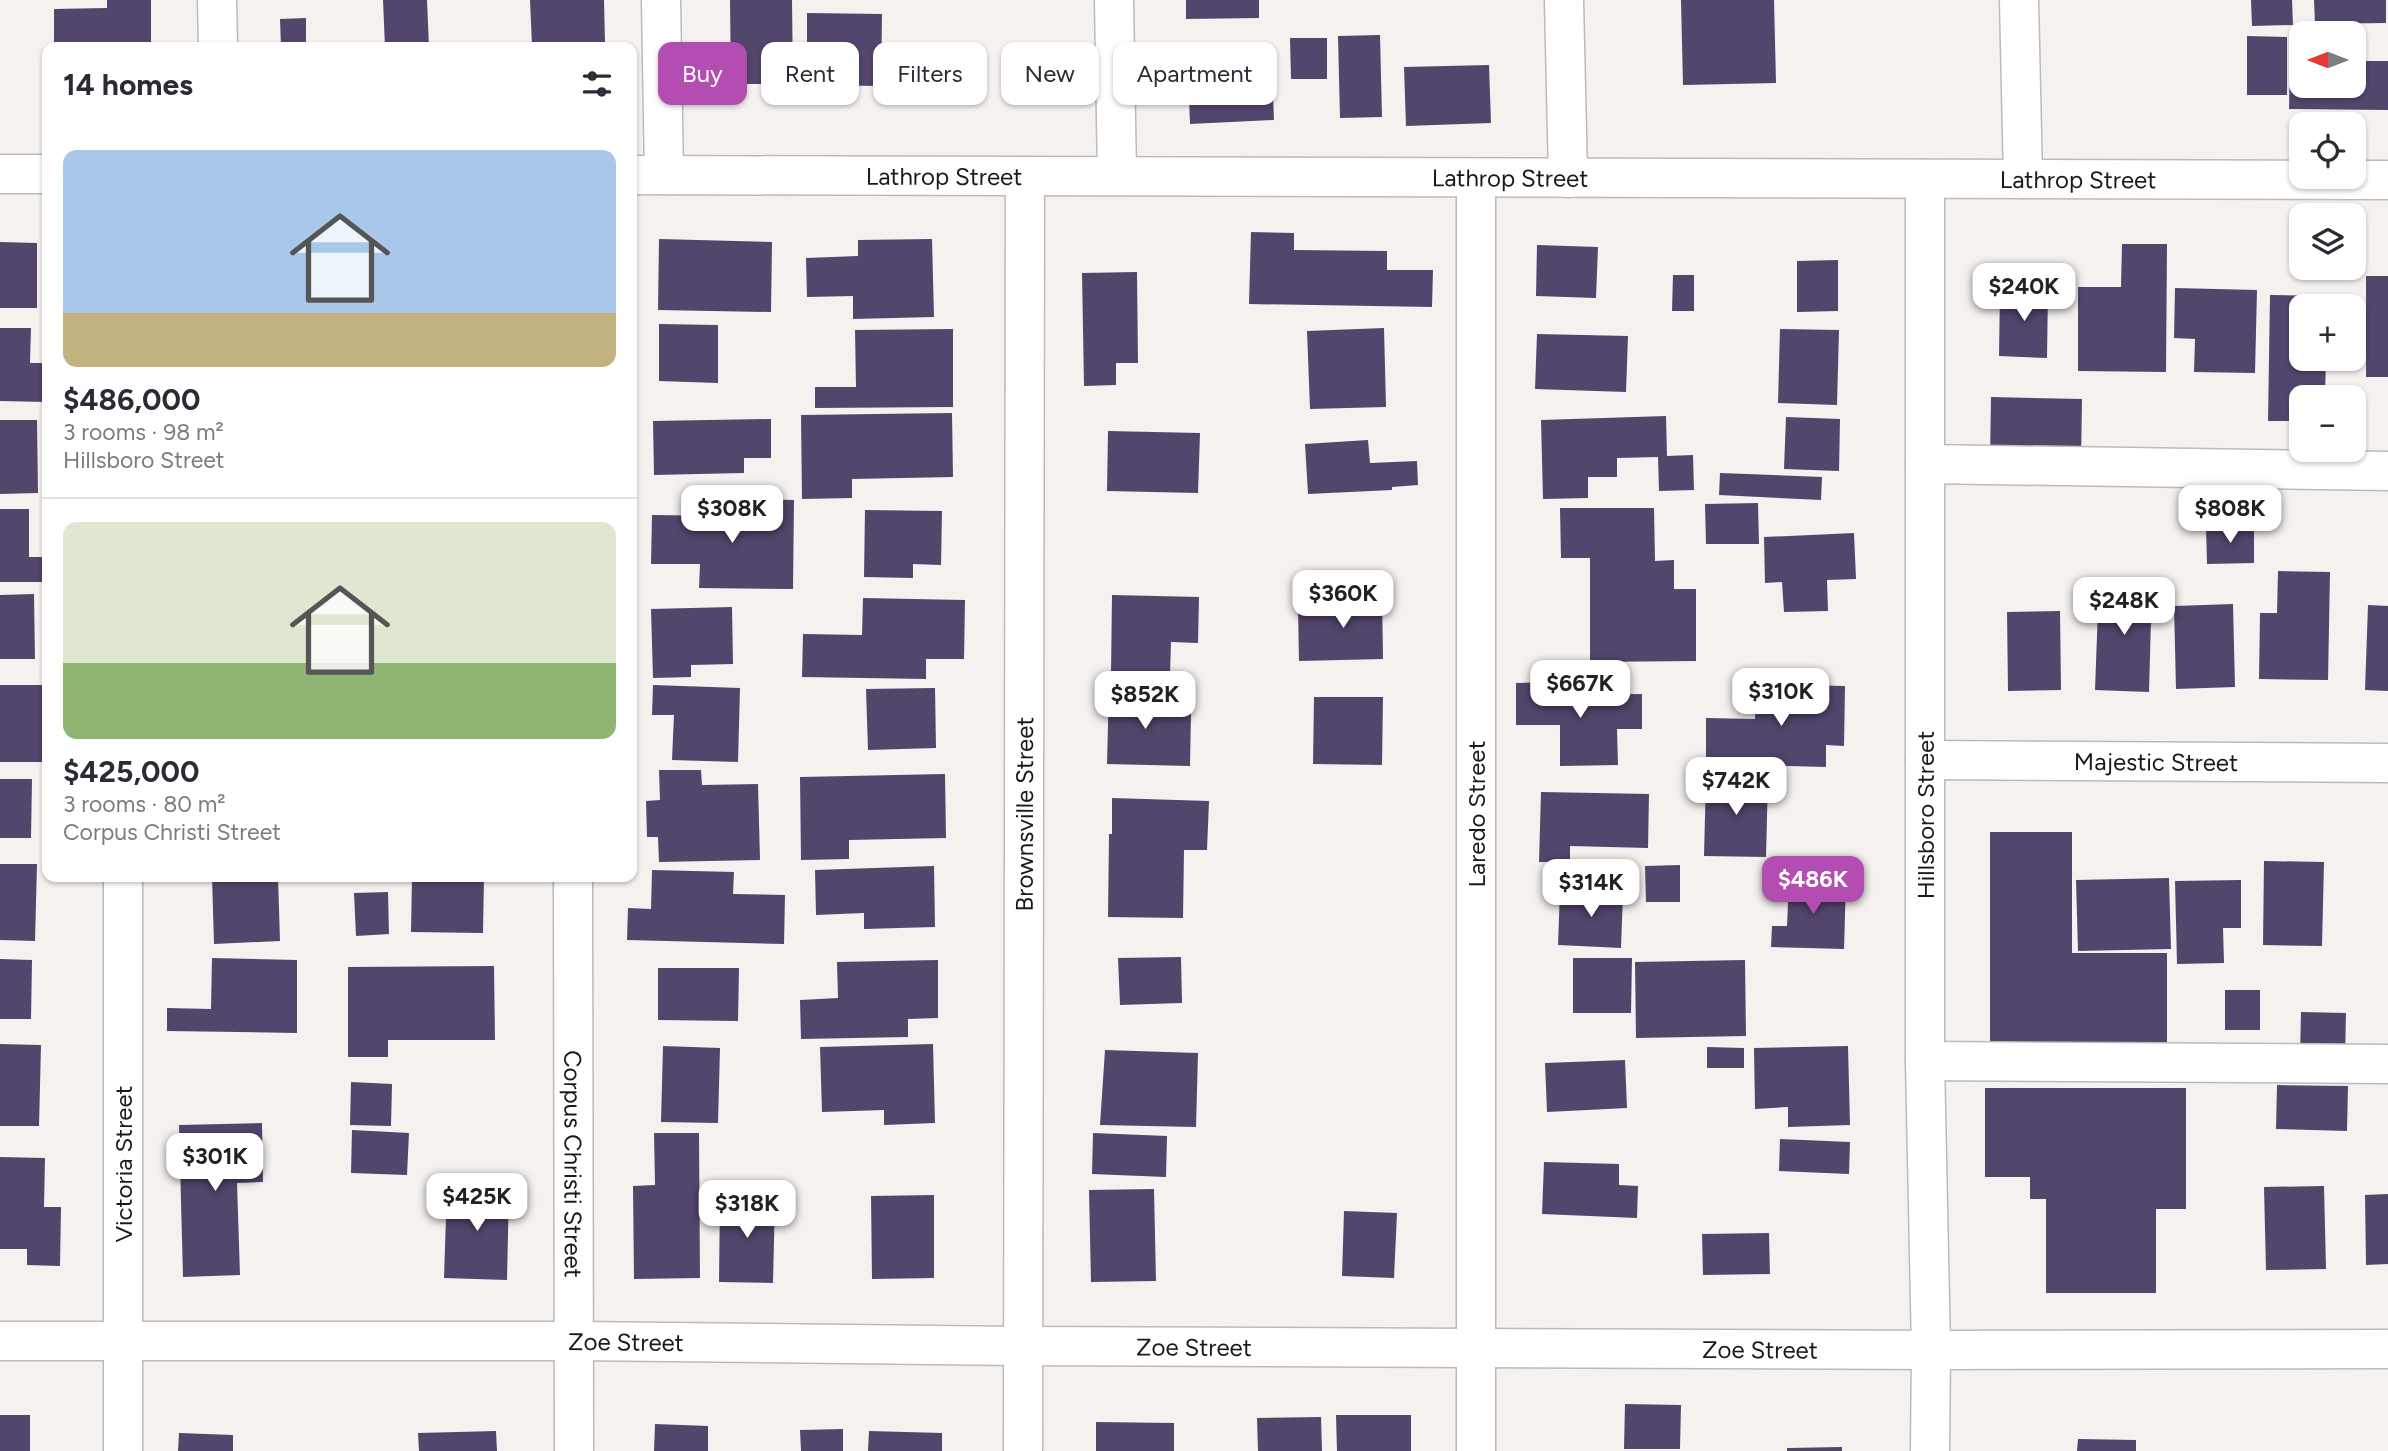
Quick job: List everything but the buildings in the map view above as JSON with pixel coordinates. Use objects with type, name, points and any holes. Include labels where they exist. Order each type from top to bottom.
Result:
[{"type":"street","points":[[216,0],[218,42]]},
{"type":"street","points":[[648,175],[661,0]]},
{"type":"street","points":[[1114,0],[1117,176]]},
{"type":"street","points":[[1564,0],[1567,178]]},
{"type":"street","points":[[2019,0],[2023,179]]},
{"type":"street","points":[[0,174],[42,174]]},
{"type":"street","name":"Lathrop Street","points":[[648,175],[2388,180]]},
{"type":"street","name":"Brownsville Street","points":[[1023,1451],[1025,176]]},
{"type":"street","name":"Laredo Street","points":[[1476,178],[1476,1451]]},
{"type":"street","name":"Hillsboro Street","points":[[1925,179],[1925,1061],[1931,1350],[1930,1451]]},
{"type":"street","points":[[1925,464],[2388,471]]},
{"type":"street","name":"Majestic Street","points":[[1925,760],[2388,764]]},
{"type":"street","name":"Victoria Street","points":[[122,882],[123,1451]]},
{"type":"street","name":"Corpus Christi Street","points":[[573,882],[574,1451]]},
{"type":"street","points":[[1925,1061],[2388,1064]]},
{"type":"street","name":"Zoe Street","points":[[0,1341],[573,1340],[1024,1346],[2388,1349]]}]
